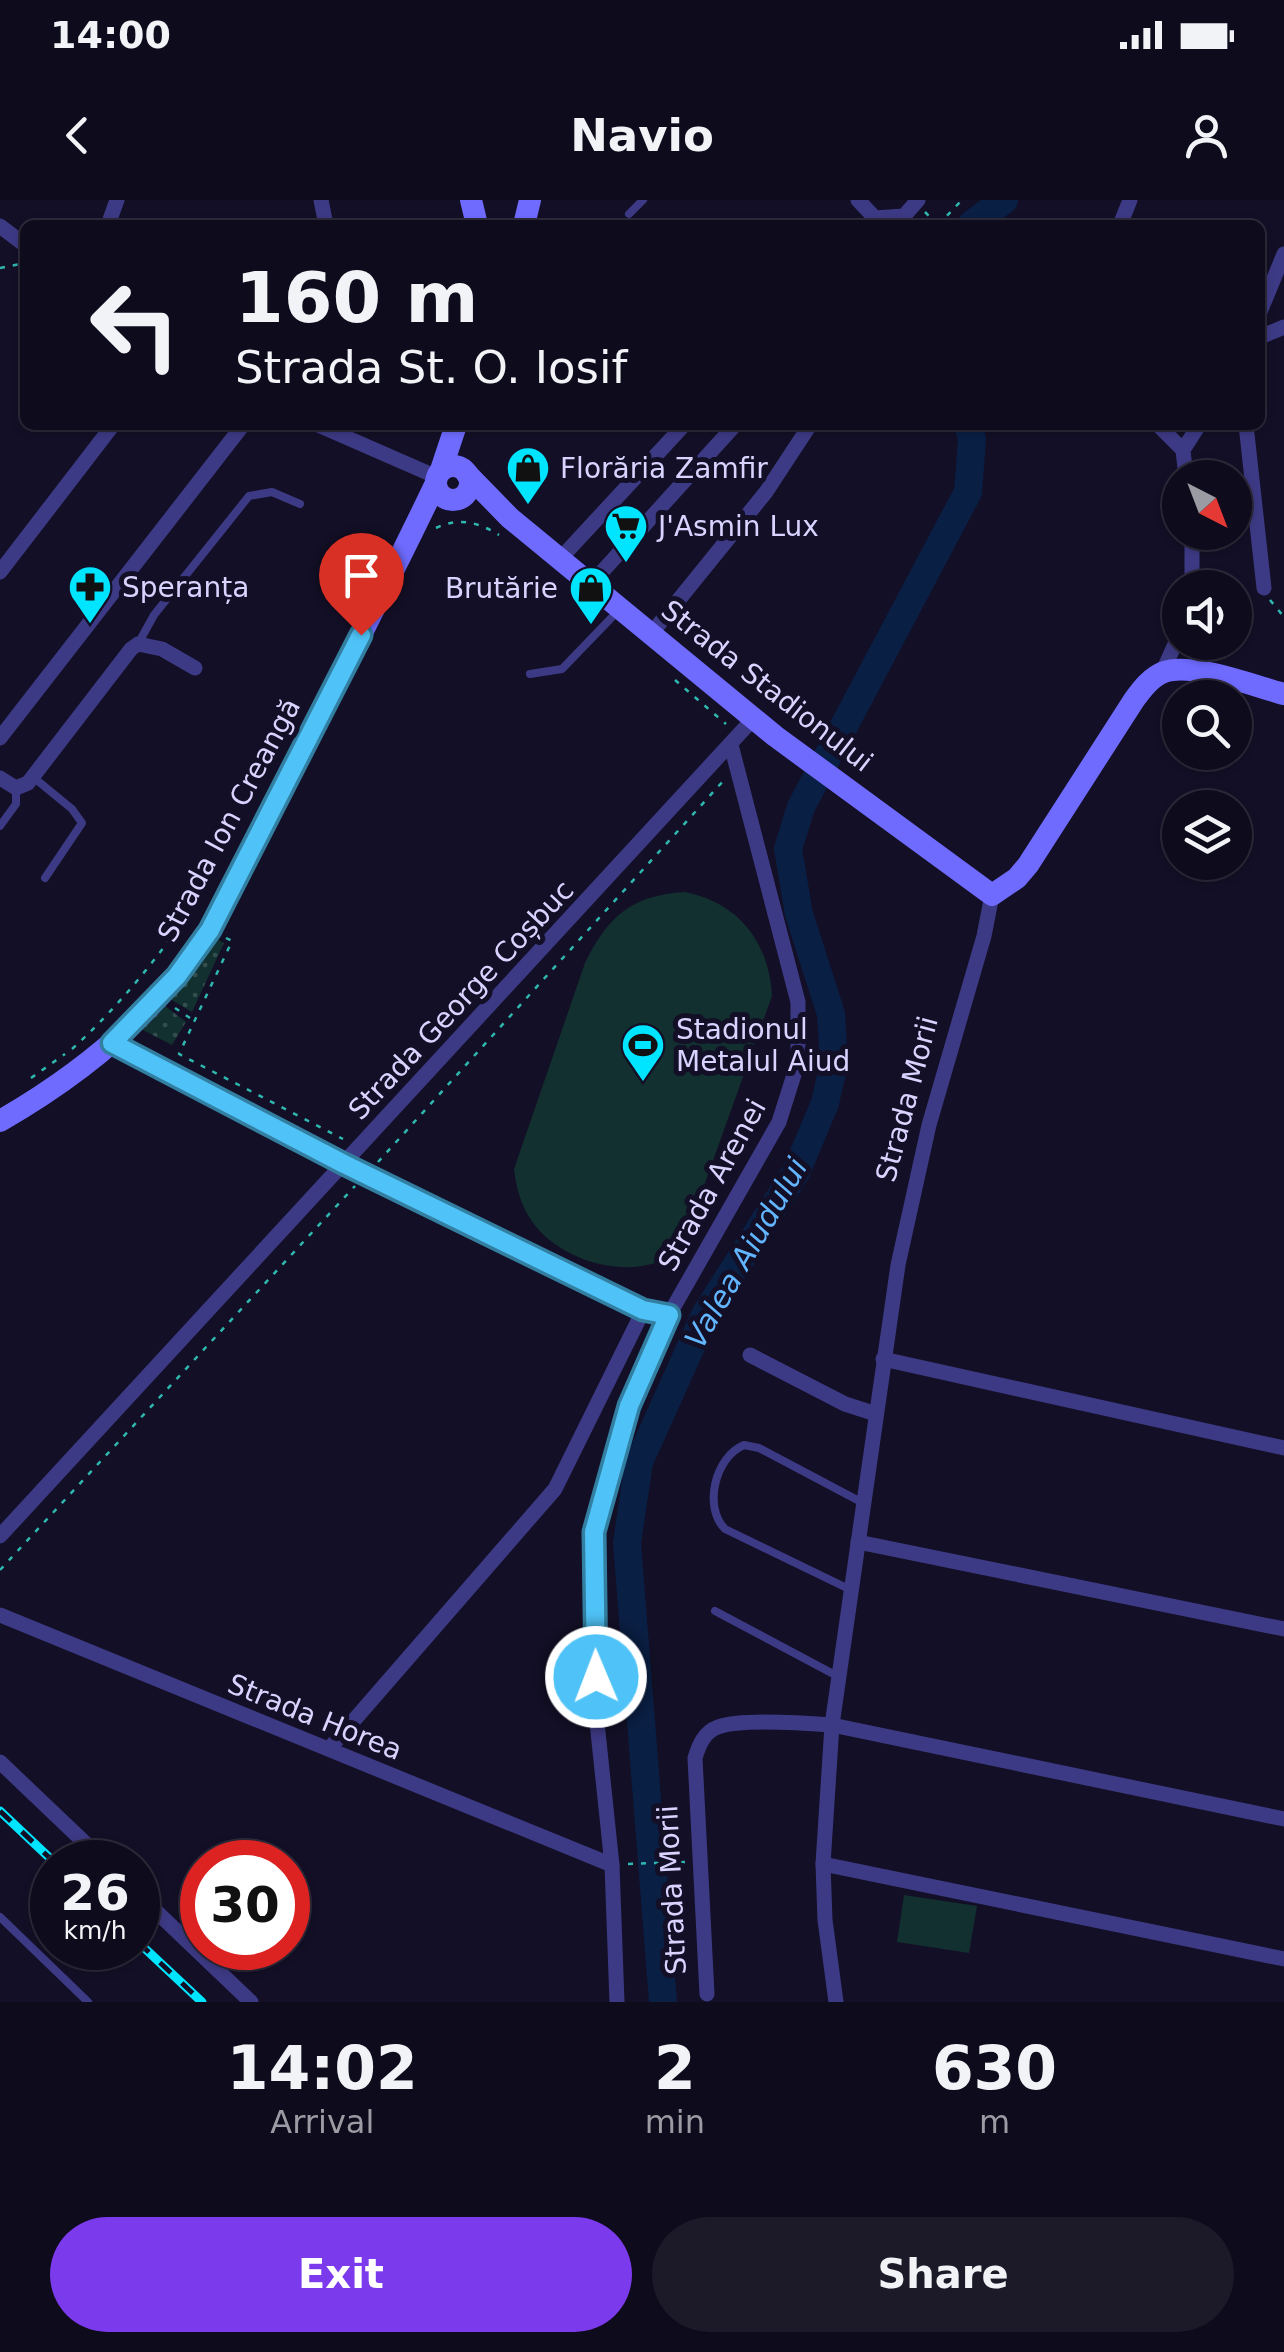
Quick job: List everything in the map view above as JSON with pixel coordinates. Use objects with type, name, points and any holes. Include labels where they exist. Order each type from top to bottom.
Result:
[{"type":"main road","name":"Strada Ion Creangă","points":[[0,1121],[46,1095],[112,1043],[160,996],[210,930],[409,538],[449,482],[456,430]]},
{"type":"main road","name":"Strada Stadionului","points":[[449,482],[505,527],[560,559],[776,736],[992,895]]},
{"type":"main road","points":[[992,895],[1018,878],[1134,700],[1162,673],[1192,670],[1284,694]]},
{"type":"street","points":[[892,200],[905,220],[918,200]]},
{"type":"street","points":[[1265,300],[1284,254]]},
{"type":"street","points":[[0,572],[109,430]]},
{"type":"street","points":[[0,738],[239,430]]},
{"type":"street","points":[[330,430],[449,482]]},
{"type":"street","points":[[560,559],[679,430]]},
{"type":"street","points":[[591,584],[730,430]]},
{"type":"street","points":[[651,634],[766,492],[807,430]]},
{"type":"street","points":[[1163,430],[1183,450]]},
{"type":"street","points":[[1184,460],[1183,450],[1195,430]]},
{"type":"street","points":[[1247,430],[1264,588]]},
{"type":"street","points":[[0,778],[16,788],[24,787],[130,649],[138,644],[162,649],[195,668]]},
{"type":"street","points":[[1162,673],[1168,660]]},
{"type":"street","name":"Strada George Coșbuc","points":[[0,1536],[754,718]]},
{"type":"street","name":"Strada Arenei","points":[[617,2002],[612,1865],[596,1713],[594,1532],[629,1406],[669,1315],[780,1122],[798,1062],[798,1002],[731,745]]},
{"type":"street","name":"Strada Morii","points":[[836,2002],[825,1920],[823,1864],[838,1678],[883,1359],[912,1192],[992,895]]},
{"type":"street","points":[[112,1043],[344,1164],[643,1310],[669,1315]]},
{"type":"street","points":[[329,1749],[556,1489],[643,1310]]},
{"type":"street","points":[[750,1355],[845,1404],[876,1414]]},
{"type":"street","points":[[883,1359],[1284,1448]]},
{"type":"street","points":[[858,1542],[1284,1630]]},
{"type":"street","name":"Strada Horea","points":[[0,1614],[612,1865]]},
{"type":"street","name":"Strada Morii","points":[[706,1994],[695,1758],[700,1740],[718,1727],[788,1721],[832,1725]]},
{"type":"street","points":[[832,1725],[1284,1820]]},
{"type":"street","points":[[0,1762],[82,1840]]},
{"type":"street","points":[[823,1864],[1284,1959]]},
{"type":"street","points":[[160,1915],[251,2002]]},
{"type":"lane","points":[[628,214],[643,200]]},
{"type":"lane","points":[[138,644],[154,616],[249,496],[272,492],[300,504]]},
{"type":"lane","points":[[530,674],[562,669],[620,608]]},
{"type":"lane","points":[[33,777],[72,809],[82,823],[45,878]]},
{"type":"lane","points":[[0,826],[16,804],[16,788]]},
{"type":"lane","points":[[851,1590],[725,1529],[716,1520],[713,1506],[726,1457],[744,1446],[759,1448],[863,1503]]},
{"type":"lane","points":[[716,1612],[838,1678]]},
{"type":"lane","points":[[0,1917],[88,2002]]},
{"type":"path","points":[[943,220],[962,200]]},
{"type":"path","points":[[436,528],[459,521],[505,527]]},
{"type":"path","points":[[1252,598],[1264,588],[1284,616]]},
{"type":"path","points":[[672,678],[726,724]]},
{"type":"path","points":[[22,1084],[102,1022],[152,965],[186,917],[232,942],[179,1054],[346,1141]]},
{"type":"path","points":[[160,996],[194,1021]]},
{"type":"path","points":[[612,1865],[702,1862]]},
{"type":"green space","name":"Stadionul Metalul Aiud","points":[[685,892],[721,905],[748,928],[765,959],[772,996],[682,1247],[665,1259],[646,1265],[602,1265],[561,1248],[544,1235],[524,1208],[514,1169],[585,963],[603,932],[636,903]]},
{"type":"green space","points":[[213,937],[224,943],[192,1012],[165,996]]},
{"type":"green space","points":[[160,1002],[186,1022],[172,1045],[137,1027]]},
{"type":"green space","points":[[904,1895],[977,1906],[969,1953],[897,1942]]},
{"type":"waterway","name":"Valea Aiudului","points":[[978,220],[1004,200]]},
{"type":"waterway","name":"Valea Aiudului","points":[[663,2002],[627,1543],[639,1462],[706,1313],[796,1172],[825,1103],[834,1063],[831,1014],[799,914],[788,849],[801,807],[968,492],[969,430]]},
{"type":"railway","points":[[0,1811],[31,1840]]},
{"type":"railway","points":[[160,1963],[202,2002]]},
{"type":"place","name":"Florăria Zamfir","points":[[528,506]]},
{"type":"place","name":"J'Asmin Lux","points":[[626,564]]},
{"type":"place","name":"Speranța","points":[[90,625]]},
{"type":"place","name":"Brutărie","points":[[591,626]]},
{"type":"place","name":"Stadionul Metalul Aiud","points":[[643,1083]]},
{"type":"route","points":[[361,635],[210,930],[177,976],[112,1043],[344,1164],[643,1310],[669,1315],[629,1406],[594,1532],[596,1677]]}]
